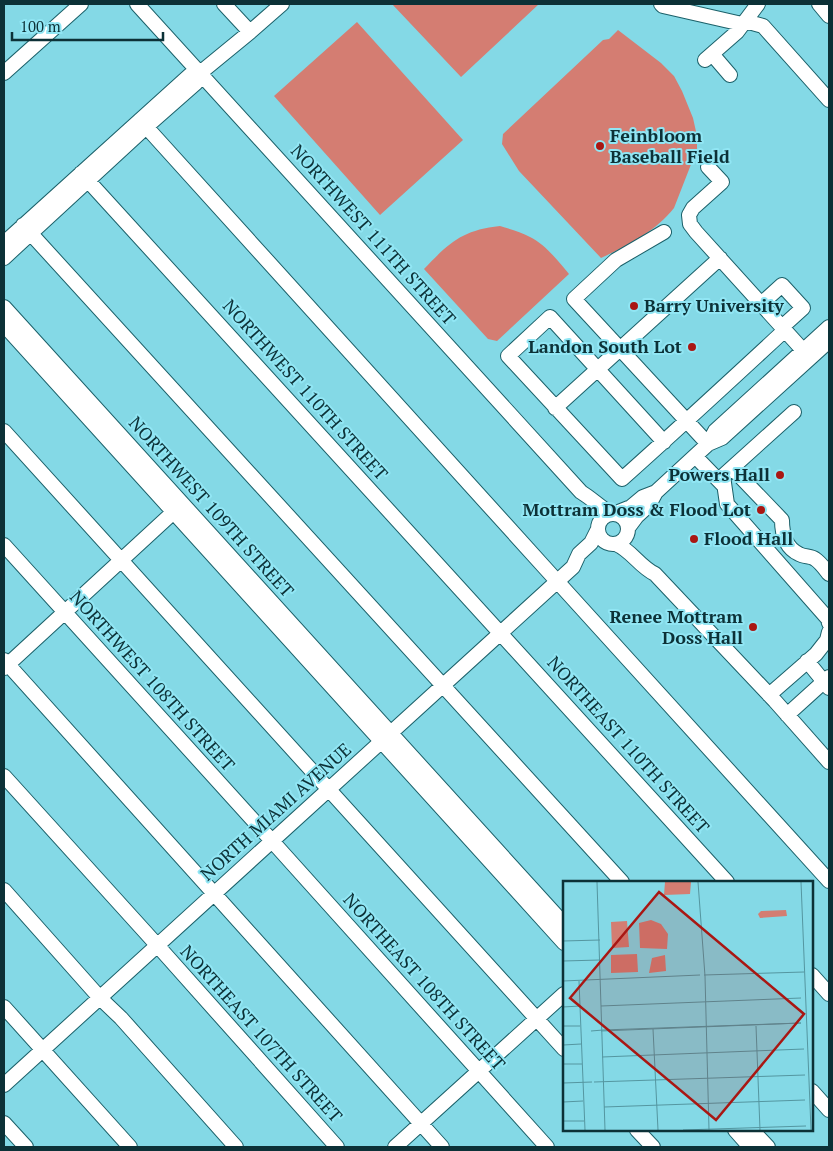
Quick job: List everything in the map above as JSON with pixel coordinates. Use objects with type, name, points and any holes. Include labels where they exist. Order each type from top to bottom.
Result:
[{"type":"street","points":[[4,73],[81,4]]},
{"type":"street","name":"NORTHWEST 111TH STREET","points":[[137,4],[581,492],[613,513]]},
{"type":"street","points":[[224,4],[250,32]]},
{"type":"street","points":[[4,258],[27,229],[143,123],[190,75],[200,73],[282,4]]},
{"type":"street","points":[[661,4],[663,6],[763,26],[829,100]]},
{"type":"street","points":[[730,75],[708,57],[736,32],[758,4]]},
{"type":"street","points":[[819,4],[829,16]]},
{"type":"street","points":[[143,123],[829,880]]},
{"type":"street","points":[[708,167],[722,182],[693,208],[688,215],[690,224],[807,354]]},
{"type":"street","name":"NORTHWEST 110TH STREET","points":[[85,177],[501,633]]},
{"type":"street","points":[[4,243],[27,229]]},
{"type":"street","points":[[27,229],[621,881]]},
{"type":"street","points":[[664,232],[616,260],[574,299],[688,420],[708,444]]},
{"type":"street","points":[[555,408],[720,258]]},
{"type":"street","points":[[664,442],[550,318],[508,356],[622,479],[664,442],[688,420],[784,329],[803,308],[782,285],[761,304]]},
{"type":"street","name":"NORTHWEST 109TH STREET","points":[[4,307],[46,363]]},
{"type":"street","name":"NORTHWEST 109TH STREET","points":[[4,325],[46,363],[108,430],[523,888]]},
{"type":"street","points":[[829,327],[807,354],[722,438],[708,444],[656,492],[643,498],[631,507],[606,514],[600,519],[597,529],[602,539],[627,550],[645,569],[655,574],[829,762]]},
{"type":"street","points":[[807,354],[829,340]]},
{"type":"street","points":[[794,412],[723,476],[724,486],[727,504],[829,623]]},
{"type":"street","points":[[4,431],[563,1048]]},
{"type":"street","points":[[695,456],[724,486]]},
{"type":"street","points":[[732,468],[782,520],[782,531],[789,546],[800,555],[815,559],[829,574]]},
{"type":"street","name":"NORTHWEST 111TH STREET","points":[[581,492],[585,503],[593,514],[597,529]]},
{"type":"street","points":[[612,544],[623,540],[638,516],[649,505],[656,492]]},
{"type":"street","points":[[178,508],[5,664],[442,1147]]},
{"type":"street","points":[[613,513],[623,517],[633,544],[651,564],[655,574]]},
{"type":"street","name":"NORTH MIAMI AVENUE","points":[[573,567],[579,554],[591,543],[597,529]]},
{"type":"street","name":"NORTH MIAMI AVENUE","points":[[4,1085],[557,581],[573,567],[585,562],[600,549],[612,544]]},
{"type":"street","name":"NORTHWEST 108TH STREET","points":[[4,546],[272,841]]},
{"type":"street","points":[[769,695],[816,654],[827,640],[829,632]]},
{"type":"street","name":"NORTHEAST 110TH STREET","points":[[501,633],[726,881]]},
{"type":"street","points":[[787,715],[825,683],[808,661]]},
{"type":"street","name":"NORTHEAST 107TH STREET","points":[[4,776],[337,1147]]},
{"type":"street","name":"NORTHEAST 108TH STREET","points":[[272,841],[547,1147]]},
{"type":"street","points":[[523,888],[563,923]]},
{"type":"street","points":[[523,888],[563,942]]},
{"type":"street","points":[[4,890],[236,1147]]},
{"type":"street","points":[[813,976],[829,994]]},
{"type":"street","points":[[394,1147],[563,995]]},
{"type":"street","points":[[4,1007],[130,1147]]},
{"type":"street","points":[[813,1092],[829,1110]]},
{"type":"street","points":[[4,1122],[26,1147]]},
{"type":"street","points":[[638,1131],[653,1147]]},
{"type":"street","points":[[735,1131],[750,1147]]},
{"type":"street","points":[[753,1131],[768,1147]]},
{"type":"shaded area","points":[[392,4],[539,4],[461,77]]},
{"type":"shaded area","points":[[357,22],[463,140],[380,215],[274,96]]},
{"type":"shaded area","name":"Feinbloom Baseball Field","points":[[618,30],[661,63],[674,76],[693,118],[697,136],[697,149],[674,208],[667,216],[650,231],[601,258],[519,171],[502,144],[503,134],[603,40],[609,39]]},
{"type":"shaded area","points":[[500,226],[536,240],[569,274],[497,341],[488,339],[424,269],[457,239],[476,231]]},
{"type":"place","name":"Feinbloom Baseball Field","points":[[600,146]]},
{"type":"place","name":"Barry University","points":[[634,306]]},
{"type":"place","name":"Landon South Lot","points":[[692,347]]},
{"type":"place","name":"Powers Hall","points":[[780,475]]},
{"type":"place","name":"Mottram Doss & Flood Lot","points":[[761,510]]},
{"type":"place","name":"Flood Hall","points":[[694,539]]},
{"type":"place","name":"Renee Mottram Doss Hall","points":[[753,627]]}]
